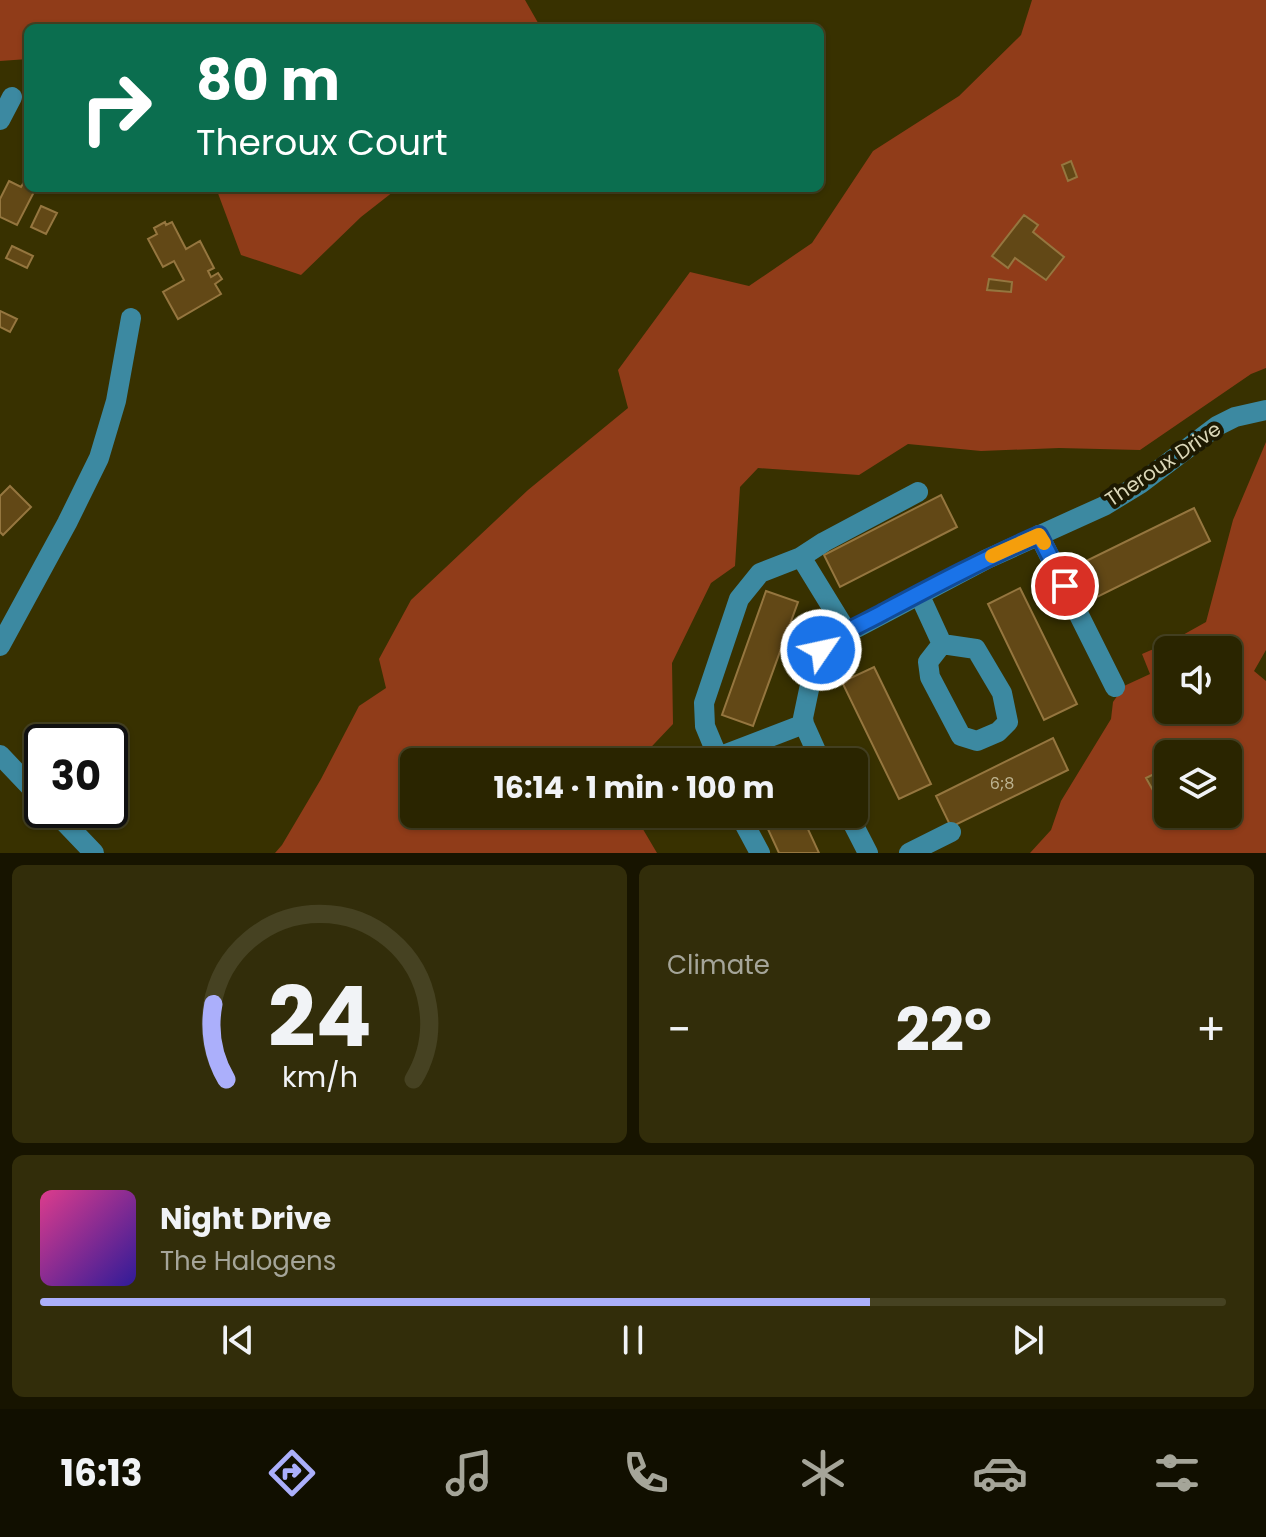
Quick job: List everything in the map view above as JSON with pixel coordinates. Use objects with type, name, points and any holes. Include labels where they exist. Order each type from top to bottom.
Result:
[{"type":"street","points":[[0,120],[12,97]]},
{"type":"street","points":[[0,646],[99,458],[116,401],[131,318]]},
{"type":"street","name":"Theroux Drive","points":[[804,724],[815,661],[828,643],[987,559],[1104,506],[1217,426],[1235,417],[1266,410]]},
{"type":"street","points":[[714,748],[705,726],[704,703],[739,599],[760,573],[801,557],[918,492]]},
{"type":"street","points":[[1039,535],[1115,687]]},
{"type":"street","points":[[801,557],[847,632]]},
{"type":"street","points":[[919,594],[942,644]]},
{"type":"street","points":[[942,644],[976,649],[1002,693],[1008,722],[998,732],[977,741],[961,736],[930,677],[928,662],[942,644]]},
{"type":"street","points":[[747,748],[804,724],[815,748]]},
{"type":"street","points":[[0,755],[24,780]]},
{"type":"street","points":[[70,828],[94,853]]},
{"type":"street","points":[[747,828],[760,853]]},
{"type":"street","points":[[855,828],[868,853]]},
{"type":"street","points":[[909,853],[951,832]]},
{"type":"shaded area","points":[[0,0],[525,0],[539,24],[24,24],[24,59],[0,61]]},
{"type":"shaded area","points":[[1032,0],[1266,0],[1266,368],[1251,374],[1140,450],[1059,448],[981,451],[908,444],[859,475],[758,468],[740,487],[735,566],[711,583],[672,663],[673,724],[650,748],[400,748],[400,828],[642,828],[657,853],[275,853],[321,779],[359,706],[386,688],[379,659],[411,600],[528,490],[628,408],[618,370],[690,272],[749,286],[812,243],[873,151],[959,96],[1021,35]]},
{"type":"shaded area","points":[[217,192],[393,192],[361,217],[301,275],[241,255]]},
{"type":"shaded area","points":[[1266,442],[1266,650],[1254,671],[1266,681],[1266,853],[1030,853],[1051,830],[1061,801],[1111,719],[1113,702],[1124,686],[1150,674],[1142,654],[1154,649],[1154,724],[1242,724],[1242,636],[1181,636],[1206,622],[1233,520]]},
{"type":"building","points":[[1071,161],[1077,177],[1068,181],[1062,165]]},
{"type":"building","points":[[9,181],[21,187],[24,182],[24,192],[34,192],[17,225],[0,217],[0,199]]},
{"type":"building","points":[[41,206],[57,213],[46,234],[31,227]]},
{"type":"building","points":[[1024,215],[1038,225],[1033,232],[1064,257],[1046,280],[1015,258],[1008,268],[992,256]]},
{"type":"building","points":[[165,222],[166,225],[172,222],[186,249],[200,241],[214,268],[208,271],[211,277],[218,273],[222,279],[215,284],[221,294],[178,319],[163,292],[184,280],[174,261],[163,267],[148,239],[157,234],[154,228]]},
{"type":"building","points":[[12,246],[33,256],[27,268],[6,258]]},
{"type":"building","points":[[989,279],[1012,282],[1011,292],[987,290]]},
{"type":"building","points":[[0,311],[17,319],[10,332],[0,327]]},
{"type":"building","points":[[10,486],[31,507],[3,535],[0,532],[0,496]]},
{"type":"building","points":[[941,495],[957,527],[840,587],[824,555]]},
{"type":"building","points":[[1194,508],[1210,541],[1093,599],[1076,566]]},
{"type":"building","points":[[1020,588],[1077,704],[1044,720],[988,604]]},
{"type":"building","points":[[766,591],[798,602],[753,726],[722,715]]},
{"type":"building","points":[[874,667],[931,784],[899,799],[842,682]]},
{"type":"building","points":[[1053,738],[1068,770],[951,827],[936,796]]},
{"type":"building","points":[[1154,774],[1154,792],[1146,778]]},
{"type":"building","points":[[767,828],[807,828],[819,853],[779,853]]},
{"type":"slow traffic","points":[[992,556],[1039,535],[1044,543]]},
{"type":"route","points":[[821,650],[837,637],[1039,535],[1065,586]]}]
